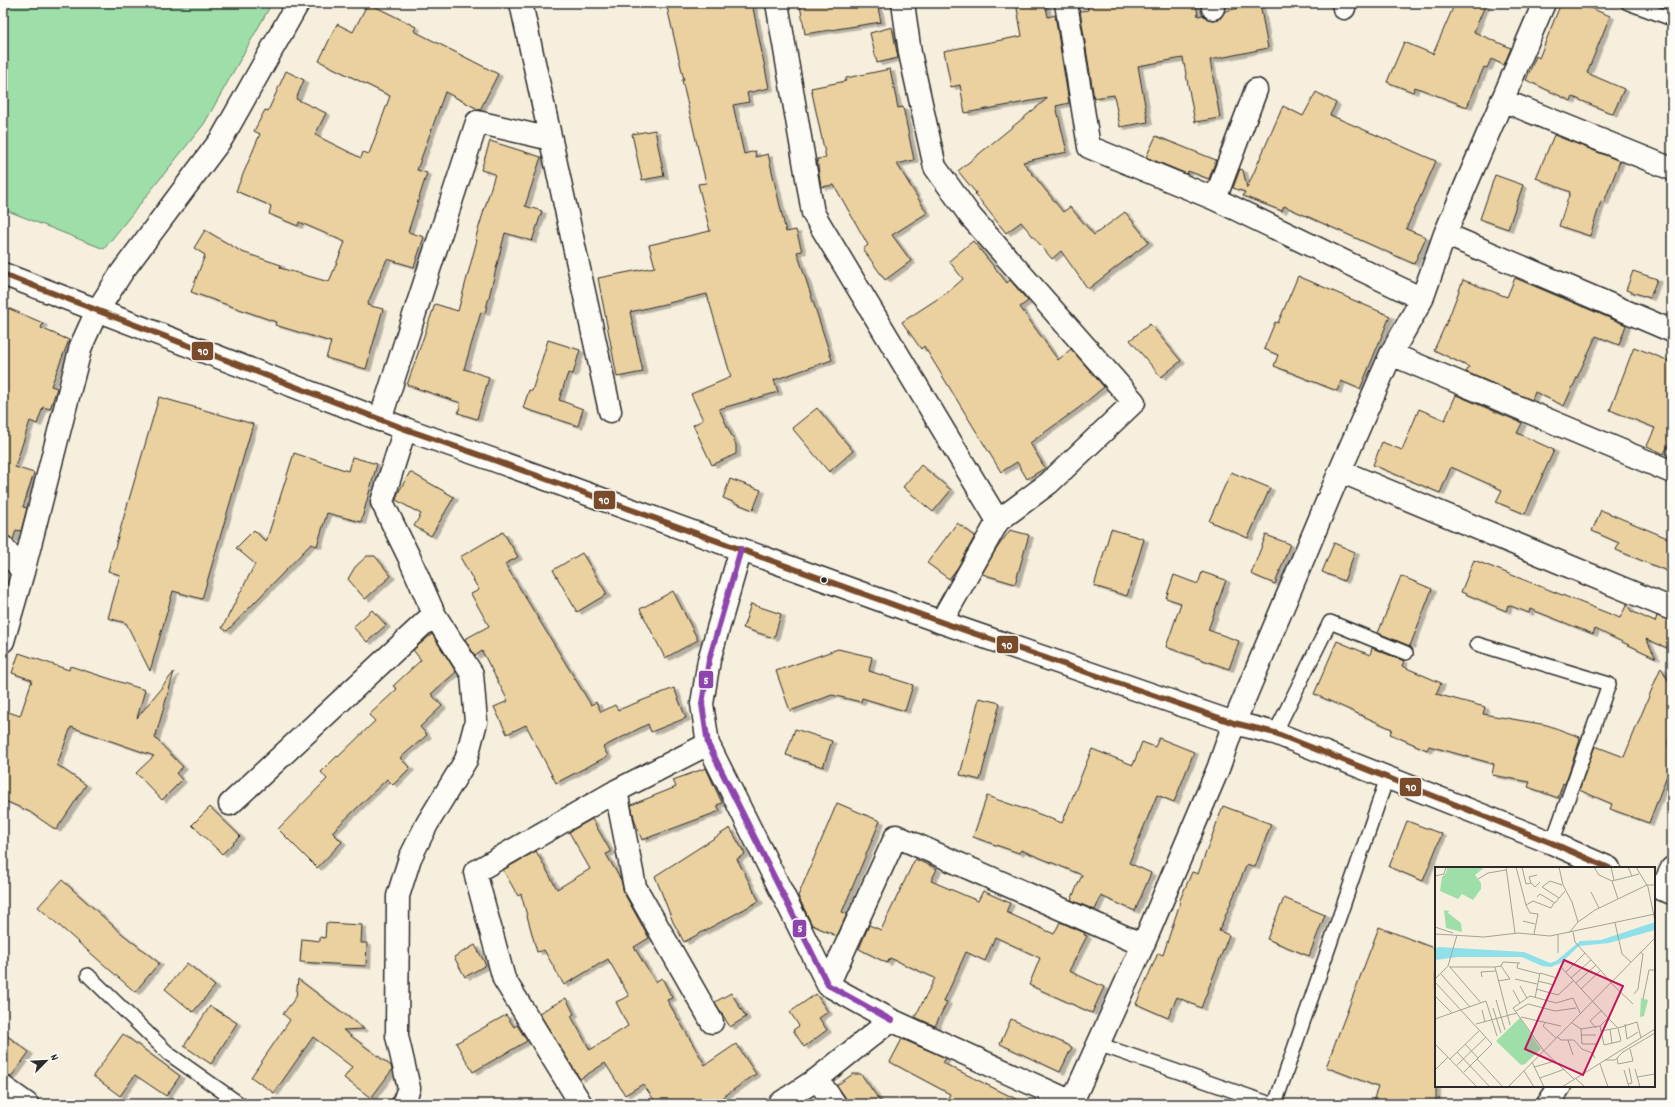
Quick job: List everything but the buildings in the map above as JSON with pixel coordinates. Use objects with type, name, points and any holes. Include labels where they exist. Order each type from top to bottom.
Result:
[{"type":"street","points":[[3,641],[23,572],[81,346],[97,311],[122,272],[222,138],[298,3]]},
{"type":"street","points":[[521,3],[610,411]]},
{"type":"street","points":[[777,3],[813,213],[998,521]]},
{"type":"street","points":[[903,3],[910,53],[935,167],[971,217],[1134,402],[1049,482],[998,521],[941,622]]},
{"type":"street","points":[[1066,3],[1089,148],[1215,199],[1422,298]]},
{"type":"street","points":[[742,549],[709,660],[702,704],[708,744],[828,985],[891,1020],[1071,1103],[1143,945],[1218,769],[1234,723],[1391,354],[1422,298],[1445,234],[1544,3]]},
{"type":"street","points":[[1215,199],[1256,90]]},
{"type":"street","points":[[1502,100],[1672,169]]},
{"type":"street","points":[[380,420],[477,122],[551,140]]},
{"type":"street","points":[[1445,234],[1672,331]]},
{"type":"street","points":[[3,274],[380,420],[742,549],[941,622],[1234,723],[1275,733],[1552,843],[1607,867]]},
{"type":"street","points":[[1391,354],[1672,472]]},
{"type":"street","points":[[403,1104],[409,1088],[397,1036],[398,896],[410,858],[420,838],[466,760],[476,722],[472,674],[434,614],[382,502],[405,429]]},
{"type":"street","points":[[1340,471],[1672,609]]},
{"type":"street","points":[[3,547],[23,572]]},
{"type":"street","points":[[230,804],[434,614]]},
{"type":"street","points":[[581,1104],[504,978],[476,872],[616,791],[708,744]]},
{"type":"street","points":[[616,791],[635,888],[712,1022]]},
{"type":"street","points":[[828,985],[896,836],[1143,945]]},
{"type":"street","points":[[1663,889],[1672,868]]},
{"type":"street","points":[[779,1104],[817,1079],[891,1020]]},
{"type":"street","points":[[817,1079],[835,1104]]},
{"type":"street","points":[[3,1087],[27,1104]]},
{"type":"street","points":[[1548,1104],[1559,1087]]},
{"type":"lane","points":[[1628,3],[1672,19]]},
{"type":"lane","points":[[1275,733],[1330,622],[1406,653]]},
{"type":"lane","points":[[1476,644],[1609,684],[1552,843]]},
{"type":"lane","points":[[1275,1104],[1387,778]]},
{"type":"lane","points":[[88,976],[169,1054],[240,1104]]},
{"type":"lane","points":[[1098,1044],[1271,1104]]},
{"type":"green space","points":[[3,3],[272,3],[204,124],[104,249],[3,209]]},
{"type":"transit line","name":"90","points":[[3,274],[405,429],[941,622],[1234,723],[1275,733],[1552,843],[1607,867]]},
{"type":"transit line","name":"5","points":[[741,549],[709,660],[702,704],[708,744],[828,985],[891,1020]]}]
